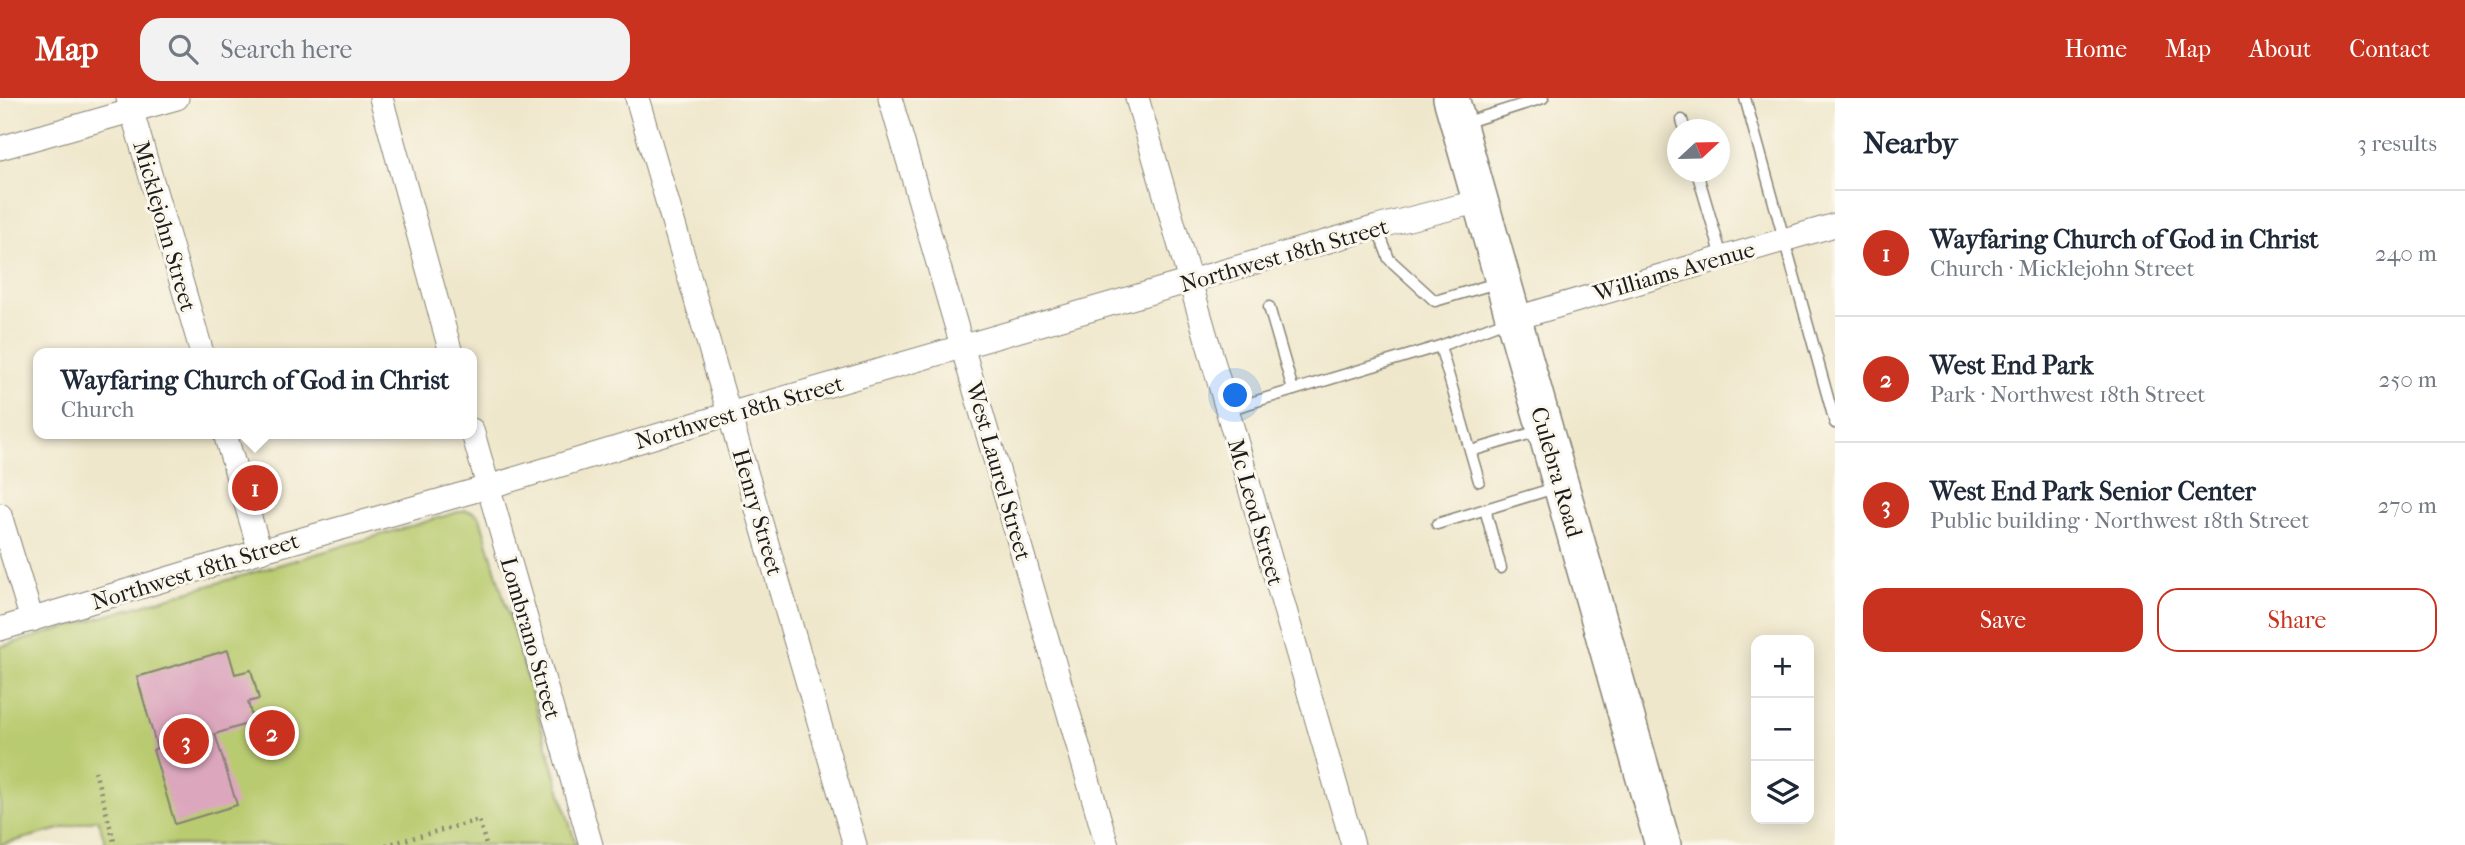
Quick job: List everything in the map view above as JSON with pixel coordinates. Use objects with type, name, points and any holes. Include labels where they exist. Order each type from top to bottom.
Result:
[{"type":"main road","name":"Culebra Road","points":[[1454,111],[1662,845]]},
{"type":"street","points":[[0,148],[130,104],[177,98]]},
{"type":"street","points":[[381,98],[450,348]]},
{"type":"street","name":"Henry Street","points":[[637,98],[855,845]]},
{"type":"street","name":"West Laurel Street","points":[[890,98],[1107,845]]},
{"type":"street","name":"Mc Leod Street","points":[[1137,98],[1353,845]]},
{"type":"street","name":"Micklejohn Street","points":[[130,104],[201,348]]},
{"type":"street","name":"Northwest 18th Street","points":[[0,629],[729,414],[1377,228],[1480,201]]},
{"type":"street","name":"Williams Avenue","points":[[1513,318],[1835,225]]},
{"type":"street","points":[[227,439],[260,551]]},
{"type":"street","name":"Lombrano Street","points":[[475,439],[591,845]]},
{"type":"street","points":[[0,514],[32,620]]},
{"type":"lane","points":[[1454,111],[1543,98]]},
{"type":"lane","points":[[1745,98],[1835,423]]},
{"type":"lane","points":[[1700,182],[1722,257]]},
{"type":"lane","points":[[1377,228],[1389,260],[1435,301],[1502,281]]},
{"type":"lane","points":[[1269,307],[1293,390]]},
{"type":"lane","points":[[1227,410],[1440,346],[1513,318]]},
{"type":"lane","points":[[1440,346],[1479,481]]},
{"type":"lane","points":[[1471,451],[1544,429]]},
{"type":"lane","points":[[1437,524],[1561,486]]},
{"type":"lane","points":[[1485,509],[1501,568]]},
{"type":"path","points":[[95,771],[115,845]]},
{"type":"path","points":[[387,845],[479,820],[486,845]]},
{"type":"green space","points":[[465,510],[480,517],[576,845],[106,845],[98,819],[0,845],[0,647]]},
{"type":"building","points":[[228,650],[235,674],[251,670],[259,699],[248,702],[253,722],[215,734],[237,805],[175,824],[153,750],[157,748],[137,677]]},
{"type":"place","name":"Wayfaring Church of God in Christ","points":[[255,488]]},
{"type":"place","name":"West End Park","points":[[272,733]]},
{"type":"place","name":"West End Park Senior Center","points":[[186,741]]}]
